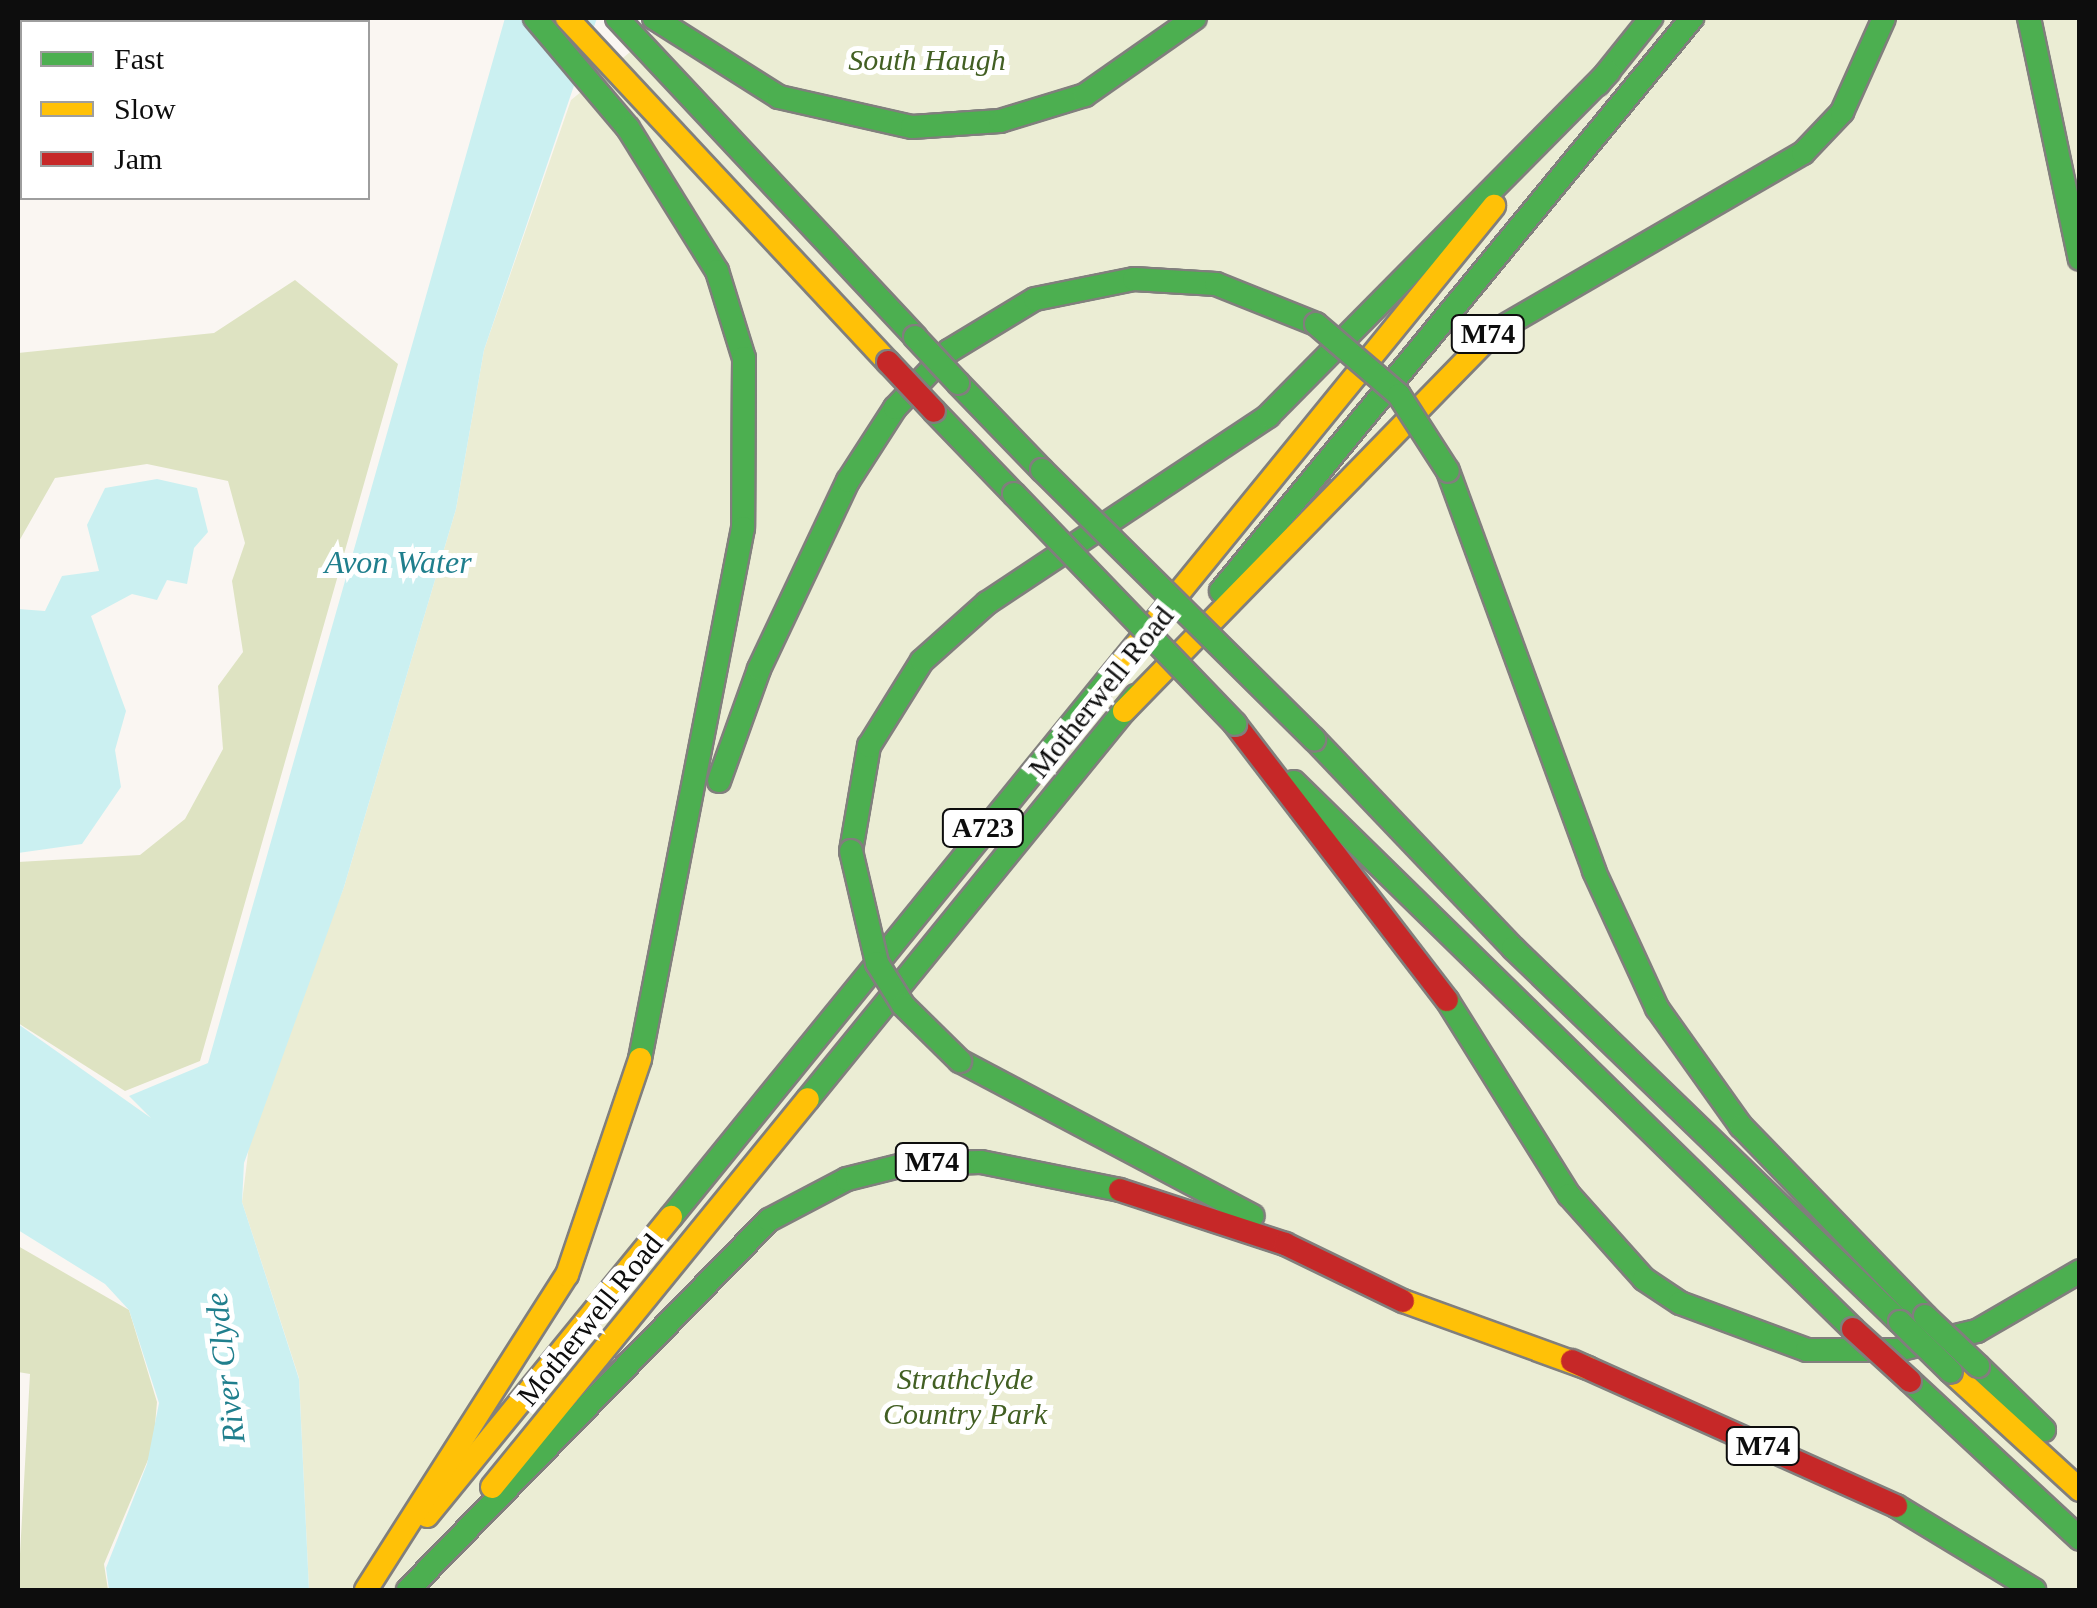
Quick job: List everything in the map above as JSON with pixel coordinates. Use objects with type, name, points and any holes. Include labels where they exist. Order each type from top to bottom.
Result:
[{"type":"main road","points":[[367,1590],[568,1275],[653,1020],[661,965],[710,746],[742,528],[749,407],[717,271],[628,128],[535,18]]},
{"type":"main road","points":[[567,18],[888,362],[1235,724],[1853,1329],[2080,1539]]},
{"type":"main road","points":[[617,18],[1042,470],[1314,740],[1513,948],[1951,1372],[2080,1490]]},
{"type":"main road","points":[[656,20],[779,97],[912,127],[1000,121],[1085,95],[1196,18]]},
{"type":"main road","name":"Motherwell Road","points":[[367,1590],[1199,559],[1651,18]]},
{"type":"main road","name":"Motherwell Road","points":[[406,1590],[1692,18]]},
{"type":"main road","name":"M74","points":[[1124,711],[1473,344],[1803,153],[1842,112],[1884,18]]},
{"type":"main road","points":[[2028,18],[2080,259]]},
{"type":"main road","name":"M74","points":[[1608,72],[1268,416],[987,603],[922,661],[869,746],[851,852],[877,962],[903,1005],[960,1062],[1171,1177],[1939,1524],[2034,1590]]},
{"type":"main road","points":[[661,965],[759,668],[848,480],[936,364],[1035,299],[1118,280],[1216,284],[1316,324],[1399,395],[1448,471],[1601,888],[1657,1008],[1741,1126],[1926,1316],[2080,1466]]},
{"type":"main road","points":[[1235,724],[1432,975],[1569,1195],[1644,1279],[1680,1304],[1807,1350],[1897,1350],[1978,1332],[2080,1271]]},
{"type":"main road","name":"M74","points":[[406,1590],[769,1220],[847,1179],[907,1164],[981,1162],[1104,1185],[1285,1244],[1459,1328],[1588,1368]]},
{"type":"green space","points":[[672,18],[2079,18],[2079,1590],[309,1590],[299,1378],[242,1202],[252,1121],[344,887],[456,509],[484,350],[571,100]]},
{"type":"green space","points":[[295,280],[398,364],[200,1061],[125,1091],[18,1023],[18,862],[140,855],[185,819],[223,749],[218,686],[243,652],[232,581],[245,543],[228,481],[147,464],[55,478],[18,543],[18,353],[214,333]]},
{"type":"green space","points":[[18,1246],[129,1310],[157,1402],[153,1448],[104,1564],[108,1590],[18,1590],[30,1374],[18,1372]]},
{"type":"water","points":[[505,18],[597,18],[484,350],[456,509],[344,887],[244,1163],[242,1202],[299,1379],[309,1590],[109,1590],[106,1568],[147,1464],[159,1403],[129,1310],[105,1284],[18,1230],[18,1024],[151,1118],[129,1096],[208,1063]]},
{"type":"water","points":[[157,479],[197,488],[208,532],[194,548],[187,584],[167,580],[157,600],[132,594],[91,616],[126,711],[115,750],[121,787],[82,844],[18,853],[18,609],[45,611],[62,576],[99,571],[87,525],[105,488]]},
{"type":"traffic: fast","points":[[535,18],[628,128],[717,271],[744,358],[743,528],[640,1059]]},
{"type":"traffic: fast","points":[[617,18],[915,337]]},
{"type":"traffic: fast","points":[[654,18],[779,97],[912,127],[1000,121],[1085,95],[1195,18]]},
{"type":"traffic: fast","points":[[1598,84],[1651,18]]},
{"type":"traffic: fast","points":[[1221,591],[1692,18]]},
{"type":"traffic: fast","points":[[1494,332],[1803,153],[1842,112],[1884,18]]},
{"type":"traffic: fast","points":[[2029,18],[2080,259]]},
{"type":"traffic: fast","points":[[851,851],[869,746],[922,661],[987,603],[1268,416],[1608,72]]},
{"type":"traffic: fast","points":[[719,781],[759,669],[848,481],[895,408],[949,351],[1035,299],[1134,279],[1216,284],[1316,324]]},
{"type":"traffic: fast","points":[[1316,324],[1399,395],[1448,471]]},
{"type":"traffic: fast","points":[[915,337],[958,383]]},
{"type":"traffic: fast","points":[[958,383],[1042,470]]},
{"type":"traffic: fast","points":[[934,411],[1014,494]]},
{"type":"traffic: fast","points":[[1042,470],[1314,739]]},
{"type":"traffic: fast","points":[[1448,471],[1594,871],[1657,1008],[1741,1126],[1925,1316]]},
{"type":"traffic: fast","points":[[1014,494],[1235,724]]},
{"type":"traffic: fast","points":[[671,1217],[1124,660]]},
{"type":"traffic: fast","points":[[808,1099],[1136,696]]},
{"type":"traffic: fast","points":[[1314,739],[1513,948],[1900,1322]]},
{"type":"traffic: fast","points":[[1294,782],[1853,1329]]},
{"type":"traffic: fast","points":[[851,851],[877,963],[903,1005],[960,1061]]},
{"type":"traffic: fast","points":[[1447,1000],[1569,1195],[1644,1279],[1680,1303],[1807,1350],[1897,1350],[1977,1331],[2080,1271]]},
{"type":"traffic: fast","points":[[960,1061],[1253,1216]]},
{"type":"traffic: fast","points":[[408,1590],[769,1220],[847,1179],[907,1164],[981,1162],[1120,1190]]},
{"type":"traffic: fast","points":[[1925,1316],[1978,1366]]},
{"type":"traffic: fast","points":[[1900,1322],[1951,1372]]},
{"type":"traffic: fast","points":[[1978,1366],[2044,1430]]},
{"type":"traffic: fast","points":[[1910,1381],[2080,1539]]},
{"type":"traffic: fast","points":[[1896,1506],[2034,1590]]},
{"type":"traffic: slow","points":[[567,18],[888,362]]},
{"type":"traffic: slow","points":[[1124,660],[1494,206]]},
{"type":"traffic: slow","points":[[1124,711],[1494,332]]},
{"type":"traffic: slow","points":[[366,1590],[567,1275],[640,1059]]},
{"type":"traffic: slow","points":[[492,1487],[808,1099]]},
{"type":"traffic: slow","points":[[427,1516],[671,1217]]},
{"type":"traffic: slow","points":[[1403,1301],[1588,1368]]},
{"type":"traffic: slow","points":[[1951,1372],[2080,1490]]},
{"type":"traffic: jam","points":[[888,362],[934,411]]},
{"type":"traffic: jam","points":[[1235,724],[1447,1000]]},
{"type":"traffic: jam","points":[[1120,1190],[1285,1244],[1403,1301]]},
{"type":"traffic: jam","points":[[1853,1329],[1910,1381]]},
{"type":"traffic: jam","points":[[1572,1361],[1896,1506]]},
{"type":"park label","name":"South Haugh","points":[[927,60]]},
{"type":"park label","name":"Strathclyde Country Park","points":[[965,1396]]},
{"type":"water label","name":"Avon Water","points":[[398,562]]},
{"type":"water label","name":"River Clyde","points":[[225,1368]]}]
